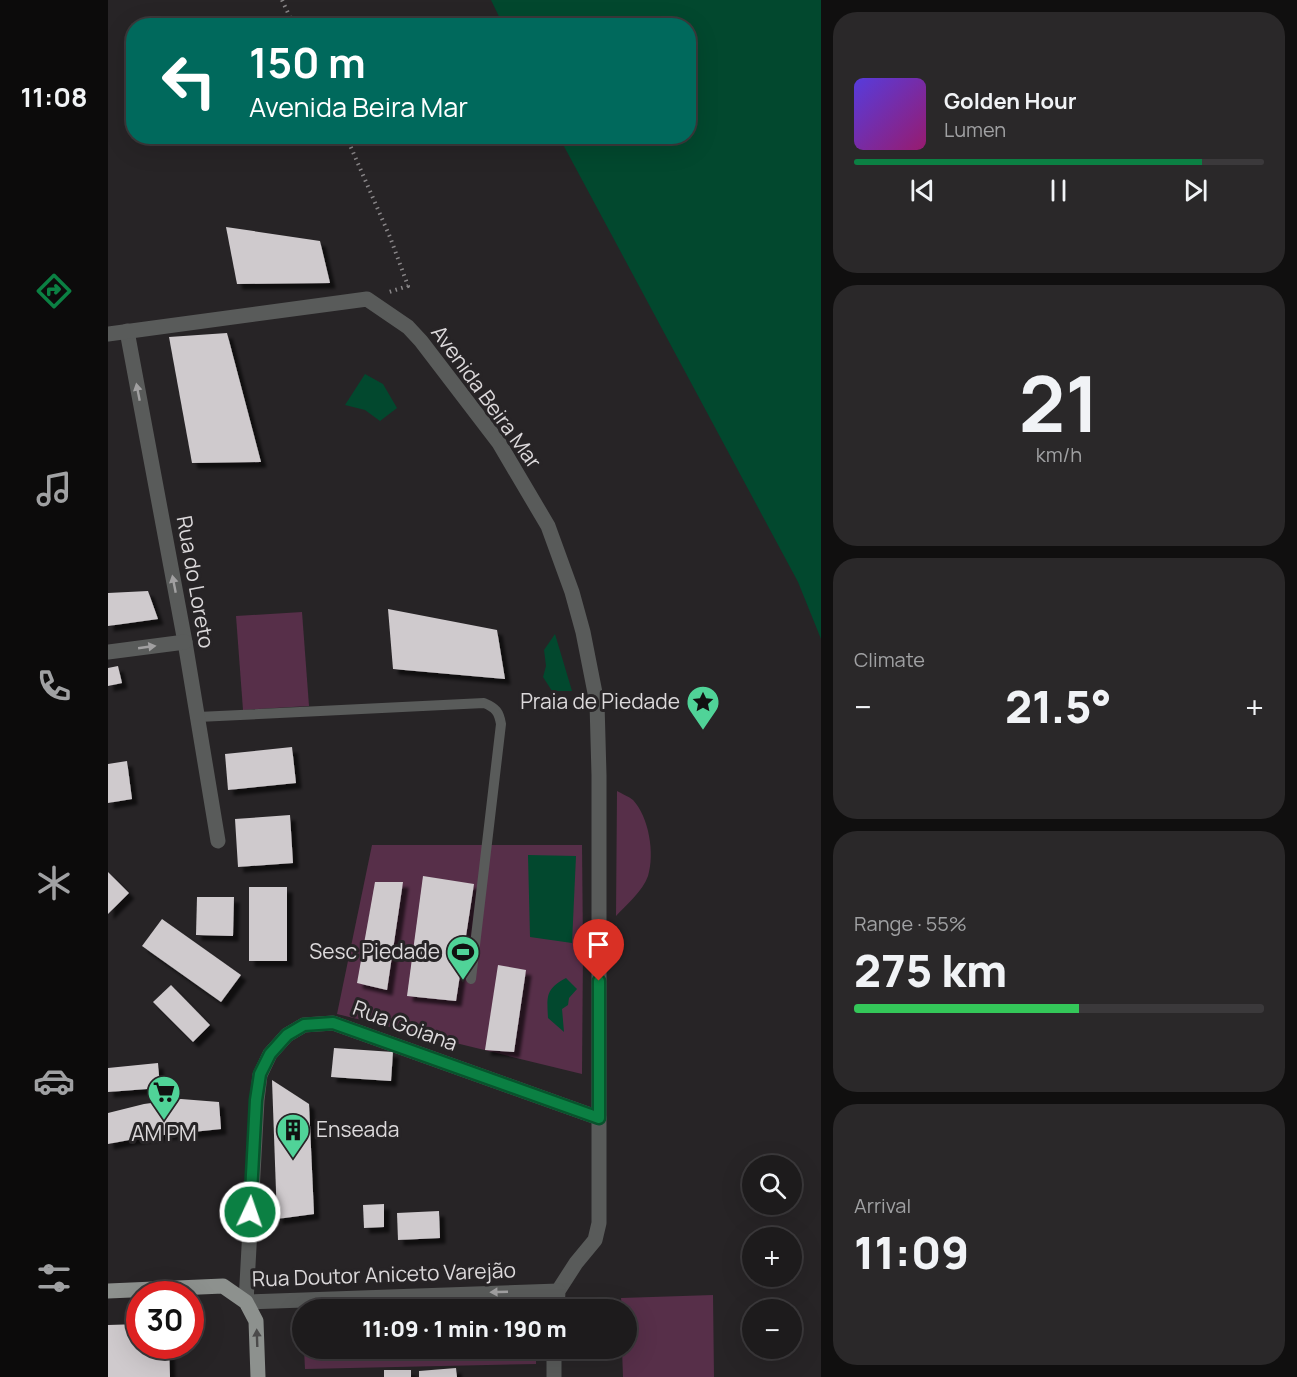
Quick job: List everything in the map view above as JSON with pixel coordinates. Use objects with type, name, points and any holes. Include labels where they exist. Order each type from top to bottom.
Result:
[{"type":"main road","name":"Rua Doutor Aniceto Varejão","points":[[108,1291],[223,1286],[246,1302]]},
{"type":"main road","points":[[246,1302],[256,1321],[258,1377]]},
{"type":"street","points":[[108,334],[367,299]]},
{"type":"street","name":"Avenida Beira Mar","points":[[367,299],[399,320],[421,341],[500,444],[548,526],[572,592],[583,632],[597,703],[599,1223],[595,1240],[576,1263],[558,1291],[557,1299]]},
{"type":"street","name":"Rua do Loreto","points":[[127,331],[185,642],[218,842]]},
{"type":"street","points":[[108,652],[185,642]]},
{"type":"street","name":"Rua Goiana","points":[[246,1302],[256,1100],[260,1074],[270,1054],[287,1035],[304,1025],[333,1023],[599,1118]]},
{"type":"street","name":"Rua Doutor Aniceto Varejão","points":[[246,1302],[558,1291]]},
{"type":"street","points":[[554,1377],[555,1359]]},
{"type":"lane","points":[[198,717],[484,704],[494,707],[500,713],[501,724],[471,979]]},
{"type":"path","points":[[282,0],[290,18]]},
{"type":"path","points":[[349,144],[390,237],[408,286],[367,299]]},
{"type":"shaded area","points":[[491,0],[821,0],[821,639],[798,582],[563,144],[696,144],[696,18],[500,18]]},
{"type":"shaded area","points":[[365,374],[383,384],[397,408],[380,421],[365,410],[345,405]]},
{"type":"shaded area","points":[[302,612],[309,706],[243,710],[236,616]]},
{"type":"shaded area","points":[[555,634],[572,691],[552,691],[543,677],[546,666],[544,650]]},
{"type":"shaded area","points":[[617,791],[633,800],[639,807],[647,826],[651,857],[646,882],[616,916]]},
{"type":"shaded area","name":"Sesc Piedade","points":[[372,845],[582,845],[582,1074],[337,1014]]},
{"type":"shaded area","points":[[528,855],[576,856],[572,943],[530,937]]},
{"type":"shaded area","points":[[566,978],[577,989],[569,998],[568,1005],[562,1009],[564,1032],[548,1018],[547,1004],[551,990]]},
{"type":"shaded area","points":[[713,1295],[714,1377],[623,1377],[622,1359],[637,1359],[637,1299],[621,1298]]},
{"type":"shaded area","points":[[304,1359],[536,1359],[536,1364],[305,1369]]},
{"type":"building","points":[[226,227],[320,241],[330,283],[237,284]]},
{"type":"building","points":[[227,333],[261,462],[192,463],[169,337]]},
{"type":"building","points":[[148,591],[158,619],[108,626],[108,593]]},
{"type":"building","points":[[388,609],[497,630],[505,679],[393,669]]},
{"type":"building","points":[[118,666],[122,683],[108,686],[108,668]]},
{"type":"building","points":[[292,747],[296,783],[228,790],[225,754]]},
{"type":"building","points":[[127,761],[132,799],[108,803],[108,764]]},
{"type":"building","points":[[290,815],[293,863],[238,867],[235,819]]},
{"type":"building","points":[[108,872],[129,893],[108,914]]},
{"type":"building","points":[[423,876],[474,884],[456,1001],[407,996]]},
{"type":"building","points":[[375,882],[403,882],[387,990],[357,983]]},
{"type":"building","points":[[249,887],[287,887],[287,961],[249,961]]},
{"type":"building","points":[[197,897],[234,897],[233,936],[196,935]]},
{"type":"building","points":[[162,919],[241,975],[221,1002],[142,946]]},
{"type":"building","points":[[498,965],[526,970],[514,1052],[485,1050]]},
{"type":"building","points":[[171,985],[210,1025],[193,1042],[153,1002]]},
{"type":"building","points":[[334,1048],[393,1052],[391,1081],[331,1077]]},
{"type":"building","points":[[158,1063],[160,1088],[108,1092],[108,1068]]},
{"type":"building","name":"Enseada","points":[[272,1080],[309,1104],[314,1214],[277,1219]]},
{"type":"building","name":"AM PM","points":[[181,1099],[219,1102],[221,1129],[145,1137],[108,1144],[108,1113],[144,1104]]},
{"type":"building","points":[[384,1204],[384,1227],[364,1228],[363,1205]]},
{"type":"building","points":[[439,1211],[440,1238],[398,1240],[397,1213]]},
{"type":"building","points":[[126,1324],[126,1359],[169,1359],[170,1377],[108,1377],[108,1325]]},
{"type":"building","points":[[456,1368],[457,1377],[419,1377],[419,1371]]},
{"type":"building","points":[[384,1370],[411,1370],[411,1377],[384,1377]]},
{"type":"place","name":"Praia de Piedade","points":[[703,731]]},
{"type":"place","name":"Sesc Piedade","points":[[463,981]]},
{"type":"place","name":"AM PM","points":[[164,1121]]},
{"type":"place","name":"Enseada","points":[[293,1159]]},
{"type":"route","points":[[250,1212],[256,1100],[260,1074],[270,1054],[287,1035],[304,1025],[333,1023],[599,1118],[599,981]]}]
